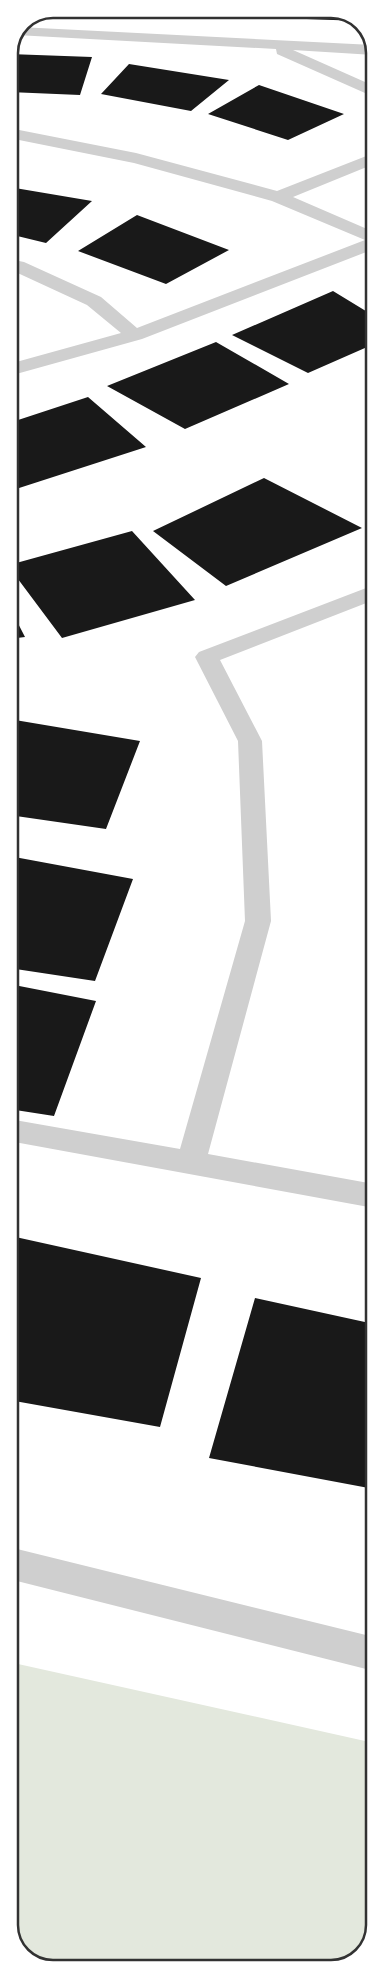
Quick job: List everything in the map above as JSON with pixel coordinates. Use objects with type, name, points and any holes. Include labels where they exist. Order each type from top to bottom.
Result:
[{"type":"street","points":[[25,31],[365,50]]},
{"type":"street","points":[[266,44],[365,88]]},
{"type":"street","points":[[18,135],[136,158],[278,197],[365,234]]},
{"type":"street","points":[[278,197],[365,162]]},
{"type":"street","points":[[18,368],[135,335],[365,246]]},
{"type":"street","points":[[18,266],[94,301],[135,335]]},
{"type":"street","points":[[192,1162],[258,921],[250,741],[207,656],[365,595]]},
{"type":"street","points":[[18,1132],[366,1194]]},
{"type":"street","points":[[18,1565],[366,1652]]},
{"type":"shaded area","points":[[18,1664],[366,1741],[366,1925],[364,1936],[357,1948],[342,1958],[335,1959],[46,1959],[29,1951],[19,1936],[18,1929]]},
{"type":"building","points":[[280,18],[337,18],[345,20]]},
{"type":"building","points":[[18,54],[92,57],[80,95],[18,92]]},
{"type":"building","points":[[129,64],[229,80],[191,111],[101,94]]},
{"type":"building","points":[[259,85],[344,114],[288,140],[208,114]]},
{"type":"building","points":[[18,189],[92,201],[46,243],[18,236]]},
{"type":"building","points":[[137,215],[229,250],[166,284],[78,251]]},
{"type":"building","points":[[333,291],[365,311],[365,348],[308,373],[232,335]]},
{"type":"building","points":[[216,342],[289,384],[185,429],[107,386]]},
{"type":"building","points":[[88,397],[146,447],[18,488],[18,420]]},
{"type":"building","points":[[264,478],[362,528],[226,586],[153,531]]},
{"type":"building","points":[[132,531],[195,600],[62,638],[18,579],[18,563]]},
{"type":"building","points":[[18,623],[25,637],[18,638]]},
{"type":"building","points":[[18,721],[140,741],[106,829],[18,816]]},
{"type":"building","points":[[18,858],[133,879],[95,981],[18,969]]},
{"type":"building","points":[[18,986],[96,1001],[54,1116],[18,1110]]},
{"type":"building","points":[[18,1238],[201,1278],[160,1427],[18,1402]]},
{"type":"building","points":[[255,1298],[366,1322],[366,1487],[209,1458]]}]
